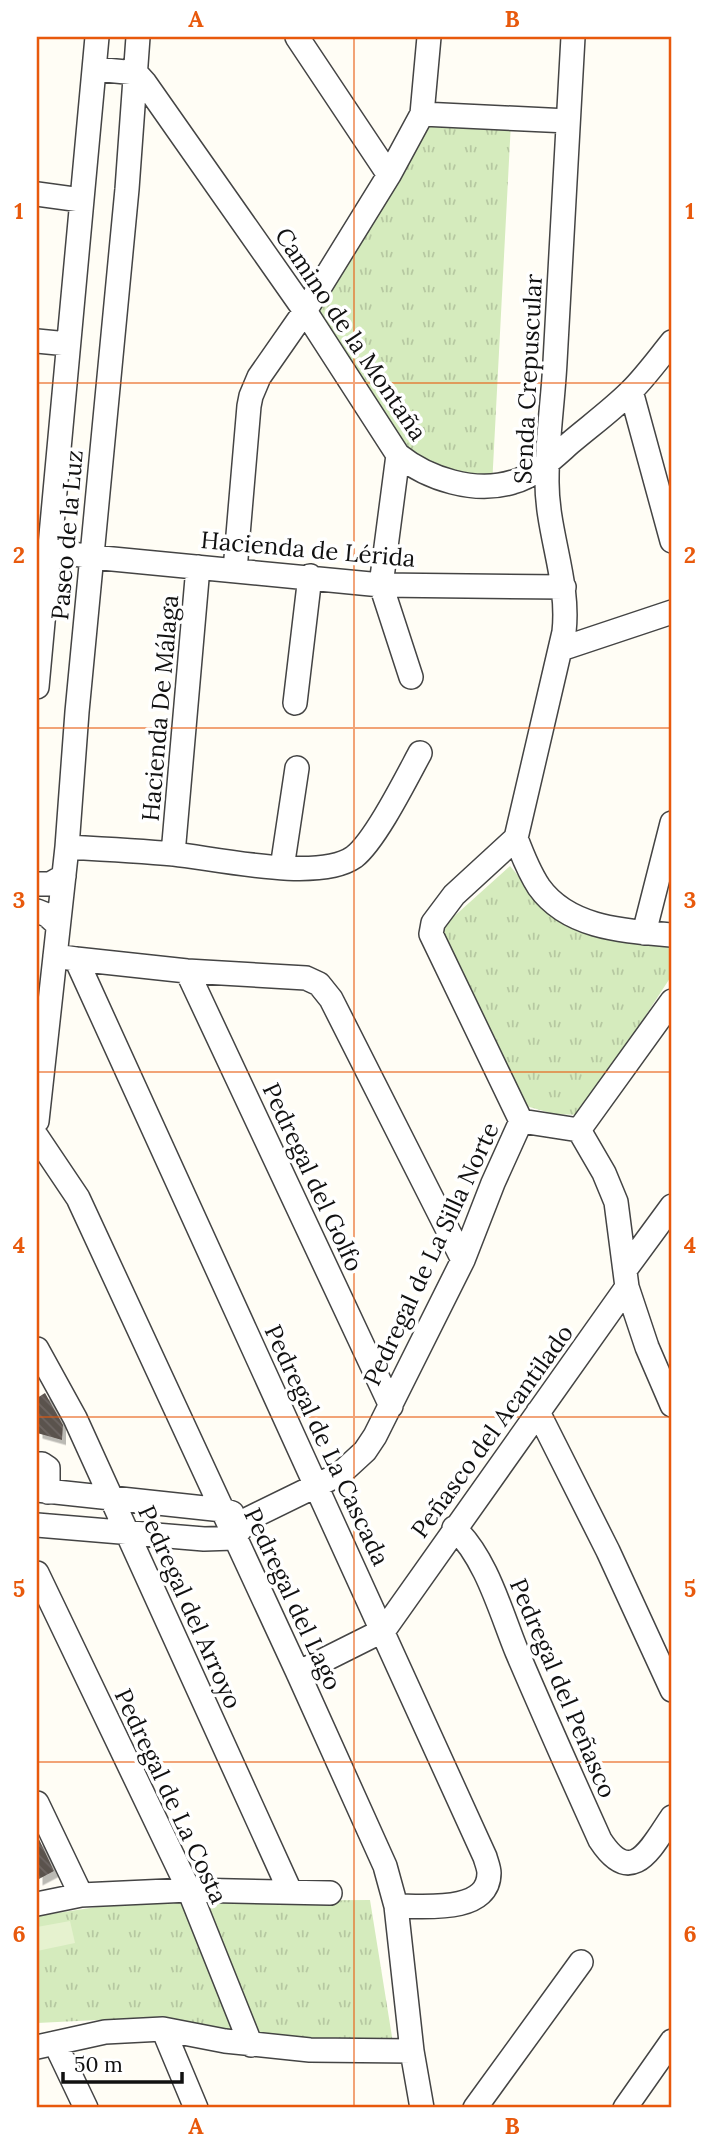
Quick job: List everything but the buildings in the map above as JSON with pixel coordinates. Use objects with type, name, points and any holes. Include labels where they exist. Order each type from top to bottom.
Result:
[{"type":"street","name":"Paseo de la Luz","points":[[37,687],[97,37]]},
{"type":"street","name":"Paseo de la Luz","points":[[37,1121],[66,958],[58,925],[138,37]]},
{"type":"street","points":[[297,37],[389,175]]},
{"type":"street","points":[[235,570],[251,396],[260,377],[305,311],[389,175],[422,114],[429,37]]},
{"type":"street","name":"Senda Crepuscular","points":[[516,838],[561,649],[566,616],[564,587],[547,492],[547,463],[573,37]]},
{"type":"street","points":[[95,69],[136,73]]},
{"type":"street","name":"Camino de la Montaña","points":[[136,73],[305,311],[398,455],[429,475],[469,485],[495,486],[530,475],[631,391],[672,342]]},
{"type":"street","points":[[422,114],[568,121]]},
{"type":"street","points":[[37,194],[81,200]]},
{"type":"street","points":[[37,341],[68,344]]},
{"type":"street","points":[[631,391],[672,541]]},
{"type":"street","points":[[398,455],[381,585],[411,677]]},
{"type":"street","name":"Hacienda de Lérida","points":[[49,550],[92,557],[310,576],[381,585],[564,587]]},
{"type":"street","name":"Hacienda De Málaga","points":[[173,854],[198,567]]},
{"type":"street","points":[[295,703],[310,576]]},
{"type":"street","points":[[561,649],[672,612]]},
{"type":"street","points":[[67,847],[173,854],[282,868],[332,867],[352,859],[370,840],[421,753]]},
{"type":"street","points":[[282,868],[297,768]]},
{"type":"street","points":[[644,933],[672,824]]},
{"type":"street","points":[[521,1121],[431,934],[433,923],[454,895],[516,838],[539,887],[558,906],[580,919],[603,926],[672,936]]},
{"type":"street","points":[[37,884],[50,884],[64,876]]},
{"type":"street","points":[[37,911],[47,915],[58,925]]},
{"type":"street","points":[[66,958],[187,971],[313,980],[331,999],[463,1260]]},
{"type":"street","name":"Pedregal de La Cascada","points":[[66,958],[384,1630],[485,1857],[489,1872],[480,1895],[466,1902],[448,1905],[396,1906]]},
{"type":"street","name":"Pedregal del Golfo","points":[[187,971],[391,1406]]},
{"type":"street","points":[[671,1399],[647,1347],[626,1279],[615,1202],[604,1173],[579,1130],[672,1001]]},
{"type":"street","name":"Pedregal de La Silla Norte","points":[[234,1538],[248,1519],[340,1474],[365,1451],[391,1406],[463,1260],[521,1121],[579,1130]]},
{"type":"street","name":"Pedregal del Lago","points":[[37,1137],[78,1198],[385,1866],[396,1906],[417,2106]]},
{"type":"street","name":"Peñasco del Acantilado","points":[[298,1672],[384,1630],[538,1412],[672,1206]]},
{"type":"street","name":"Pedregal del Arroyo","points":[[37,1349],[75,1418],[113,1499],[290,1891]]},
{"type":"street","points":[[538,1412],[608,1551],[672,1690]]},
{"type":"street","points":[[37,1464],[48,1468],[42,1491],[223,1510],[248,1519]]},
{"type":"street","points":[[37,1525],[128,1534],[204,1539],[234,1538]]},
{"type":"street","name":"Pedregal del Peñasco","points":[[454,1528],[478,1558],[600,1840],[615,1860],[626,1864],[636,1862],[646,1854],[672,1817]]},
{"type":"street","name":"Pedregal de La Costa","points":[[37,1573],[189,1890],[251,2045]]},
{"type":"street","points":[[37,1803],[81,1895]]},
{"type":"street","points":[[37,1904],[81,1895],[189,1890],[330,1893]]},
{"type":"street","points":[[475,2108],[581,1962]]},
{"type":"street","points":[[163,2029],[195,2108]]},
{"type":"street","points":[[86,2108],[46,2045],[105,2032],[163,2029],[251,2045],[310,2050],[412,2051]]},
{"type":"street","points":[[625,2108],[672,2041]]},
{"type":"green space","points":[[422,114],[511,122],[492,486],[410,465],[305,311]]},
{"type":"green space","points":[[510,866],[537,898],[578,932],[672,948],[672,975],[581,1115],[554,1114],[526,1106],[440,929]]},
{"type":"green space","points":[[184,1894],[234,2031],[159,2017],[37,2023],[37,1916]]},
{"type":"green space","points":[[370,1900],[393,2043],[260,2040],[201,1901]]},
{"type":"green space","points":[[70,1921],[75,1943],[37,1951],[37,1927]]}]
